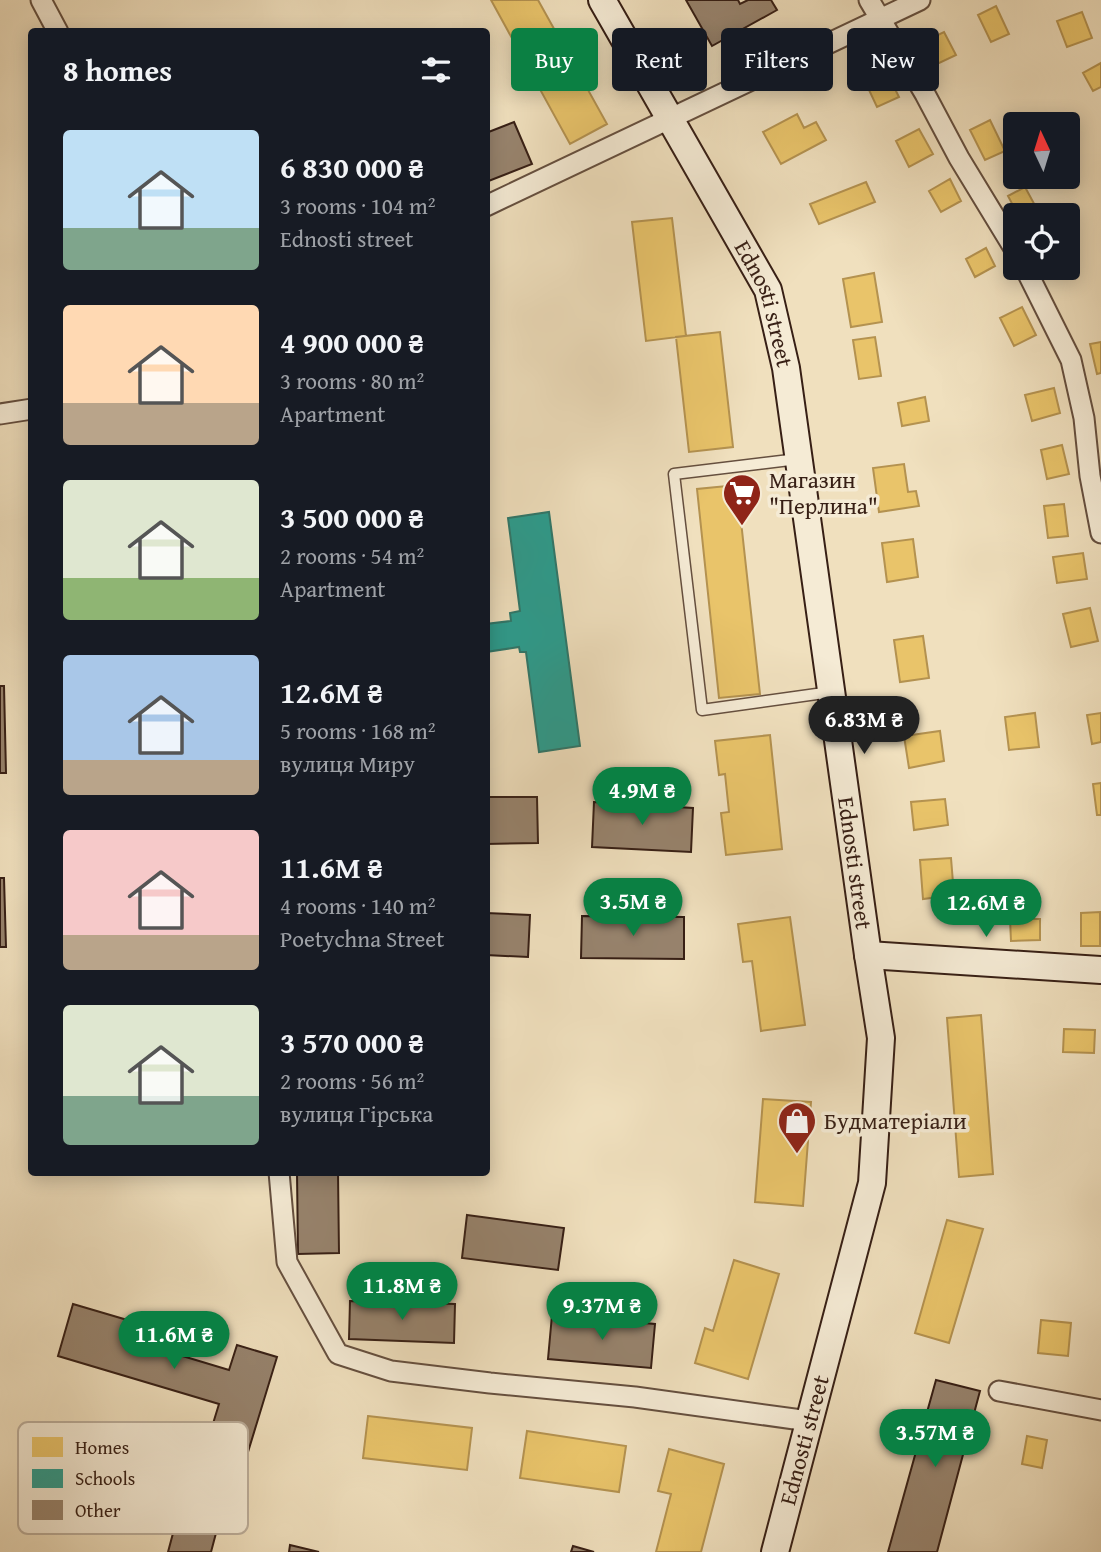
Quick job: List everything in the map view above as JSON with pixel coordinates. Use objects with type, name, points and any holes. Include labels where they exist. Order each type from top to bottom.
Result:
[{"type":"street","points":[[41,0],[56,28]]},
{"type":"street","name":"Ednosti street","points":[[603,0],[768,289],[786,368],[881,1038],[872,1183],[775,1552]]},
{"type":"street","points":[[869,0],[1003,230]]},
{"type":"street","points":[[490,204],[920,0]]},
{"type":"street","points":[[1031,280],[1071,360],[1084,418],[1090,476],[1101,533]]},
{"type":"street","points":[[0,414],[28,410]]},
{"type":"street","points":[[868,955],[1101,970]]},
{"type":"street","points":[[279,1176],[287,1262],[338,1354],[391,1371],[635,1397],[809,1421]]},
{"type":"street","points":[[999,1391],[1101,1410]]},
{"type":"lane","points":[[798,458],[674,474],[702,710],[831,692]]},
{"type":"building: Homes","points":[[491,0],[538,0],[554,28],[511,28],[511,36]]},
{"type":"building: Homes","points":[[996,6],[1009,34],[991,42],[978,15]]},
{"type":"building: Homes","points":[[1082,12],[1092,38],[1067,47],[1057,21]]},
{"type":"building: Homes","points":[[944,32],[956,55],[939,63],[939,34]]},
{"type":"building: Homes","points":[[1101,63],[1101,87],[1093,91],[1083,73]]},
{"type":"building: Homes","points":[[541,91],[589,91],[607,124],[570,144]]},
{"type":"building: Homes","points":[[870,91],[896,91],[899,97],[877,107]]},
{"type":"building: Homes","points":[[797,114],[804,128],[816,122],[826,140],[781,164],[763,132]]},
{"type":"building: Homes","points":[[990,120],[1003,152],[985,160],[970,130]]},
{"type":"building: Homes","points":[[919,129],[933,154],[909,167],[896,141]]},
{"type":"building: Homes","points":[[950,179],[961,201],[941,212],[929,191]]},
{"type":"building: Homes","points":[[866,182],[875,202],[819,224],[810,204]]},
{"type":"building: Homes","points":[[1026,189],[1034,203],[1012,203],[1008,196]]},
{"type":"building: Homes","points":[[672,218],[686,336],[646,341],[632,222]]},
{"type":"building: Homes","points":[[986,248],[995,266],[975,277],[966,259]]},
{"type":"building: Homes","points":[[874,273],[882,322],[851,327],[843,279]]},
{"type":"building: Homes","points":[[1022,307],[1036,335],[1014,346],[1000,318]]},
{"type":"building: Homes","points":[[720,332],[733,447],[689,452],[676,337]]},
{"type":"building: Homes","points":[[875,337],[881,376],[859,379],[853,340]]},
{"type":"building: Homes","points":[[1101,342],[1101,373],[1097,374],[1090,344]]},
{"type":"building: Homes","points":[[1054,388],[1060,413],[1032,421],[1025,395]]},
{"type":"building: Homes","points":[[925,397],[929,421],[902,426],[898,403]]},
{"type":"building: Homes","points":[[1062,445],[1069,474],[1047,479],[1041,450]]},
{"type":"building: Homes","points":[[904,464],[908,492],[916,491],[919,506],[879,512],[873,468]]},
{"type":"building: Homes","points":[[737,485],[760,694],[719,698],[697,489]]},
{"type":"building: Homes","points":[[1064,504],[1068,536],[1048,538],[1044,506]]},
{"type":"building: Homes","points":[[913,539],[918,577],[887,582],[882,543]]},
{"type":"building: Homes","points":[[1083,553],[1087,579],[1057,583],[1053,557]]},
{"type":"building: Homes","points":[[1090,608],[1098,641],[1071,647],[1063,614]]},
{"type":"building: Homes","points":[[923,636],[929,678],[900,682],[894,640]]},
{"type":"building: Homes","points":[[1035,713],[1039,747],[1009,750],[1005,717]]},
{"type":"building: Homes","points":[[1101,713],[1101,742],[1092,744],[1087,715]]},
{"type":"building: Homes","points":[[940,731],[944,761],[909,768],[904,736]]},
{"type":"building: Homes","points":[[770,735],[782,849],[726,855],[721,813],[729,812],[725,774],[719,775],[715,741]]},
{"type":"building: Homes","points":[[1101,783],[1101,815],[1097,815],[1093,784]]},
{"type":"building: Homes","points":[[945,799],[948,825],[914,830],[911,802]]},
{"type":"building: Homes","points":[[951,858],[954,895],[923,899],[920,860]]},
{"type":"building: Homes","points":[[1100,912],[1100,946],[1081,946],[1081,913]]},
{"type":"building: Homes","points":[[790,917],[805,1025],[761,1031],[752,961],[743,962],[738,924]]},
{"type":"building: Homes","points":[[1010,919],[1040,919],[1040,940],[1011,941]]},
{"type":"building: Homes","points":[[981,1015],[993,1174],[959,1177],[947,1018]]},
{"type":"building: Homes","points":[[1064,1029],[1095,1030],[1094,1053],[1063,1052]]},
{"type":"building: Homes","points":[[763,1099],[811,1102],[803,1206],[755,1202]]},
{"type":"building: Homes","points":[[947,1220],[983,1229],[949,1343],[915,1333]]},
{"type":"building: Homes","points":[[734,1260],[779,1274],[748,1379],[695,1363],[705,1328],[713,1331]]},
{"type":"building: Homes","points":[[1041,1320],[1071,1323],[1068,1356],[1038,1353]]},
{"type":"building: Homes","points":[[368,1416],[472,1428],[467,1470],[363,1458]]},
{"type":"building: Homes","points":[[527,1431],[626,1446],[619,1492],[520,1478]]},
{"type":"building: Homes","points":[[1027,1436],[1047,1440],[1042,1468],[1022,1464]]},
{"type":"building: Homes","points":[[669,1449],[724,1464],[701,1552],[656,1552],[671,1494],[658,1491]]},
{"type":"building: Schools","points":[[549,512],[580,746],[539,752],[526,652],[520,652],[519,647],[490,651],[490,624],[511,621],[510,613],[520,611],[508,518]]},
{"type":"building: Other","points":[[686,0],[738,0],[740,4],[748,0],[771,0],[777,10],[744,28],[721,28],[721,41],[712,46],[707,37],[707,28],[702,28]]},
{"type":"building: Other","points":[[514,122],[532,164],[490,180],[490,131]]},
{"type":"building: Other","points":[[0,686],[4,686],[6,773],[0,773]]},
{"type":"building: Other","points":[[490,797],[537,797],[538,843],[490,844]]},
{"type":"building: Other","points":[[594,802],[693,808],[691,852],[592,847]]},
{"type":"building: Other","points":[[0,878],[4,878],[6,947],[0,947]]},
{"type":"building: Other","points":[[490,913],[530,915],[528,957],[490,955]]},
{"type":"building: Other","points":[[582,916],[684,917],[684,959],[581,958]]},
{"type":"building: Other","points":[[297,1176],[338,1176],[339,1253],[298,1254]]},
{"type":"building: Other","points":[[467,1215],[564,1228],[558,1270],[462,1258]]},
{"type":"building: Other","points":[[350,1301],[455,1304],[454,1343],[349,1339]]},
{"type":"building: Other","points":[[73,1304],[151,1327],[146,1345],[229,1370],[237,1345],[277,1357],[248,1452],[248,1422],[214,1422],[219,1404],[58,1356]]},
{"type":"building: Other","points":[[552,1315],[655,1324],[651,1368],[548,1359]]},
{"type":"building: Other","points":[[936,1380],[980,1391],[937,1552],[888,1552]]},
{"type":"building: Other","points":[[173,1534],[216,1534],[211,1552],[168,1552]]},
{"type":"building: Other","points":[[290,1545],[319,1552],[289,1552]]},
{"type":"building: Other","points":[[573,1546],[594,1552],[571,1552]]},
{"type":"place","name":"Магазин \"Перлина\"","points":[[742,527]]},
{"type":"place","name":"Будматеріали","points":[[797,1155]]}]
